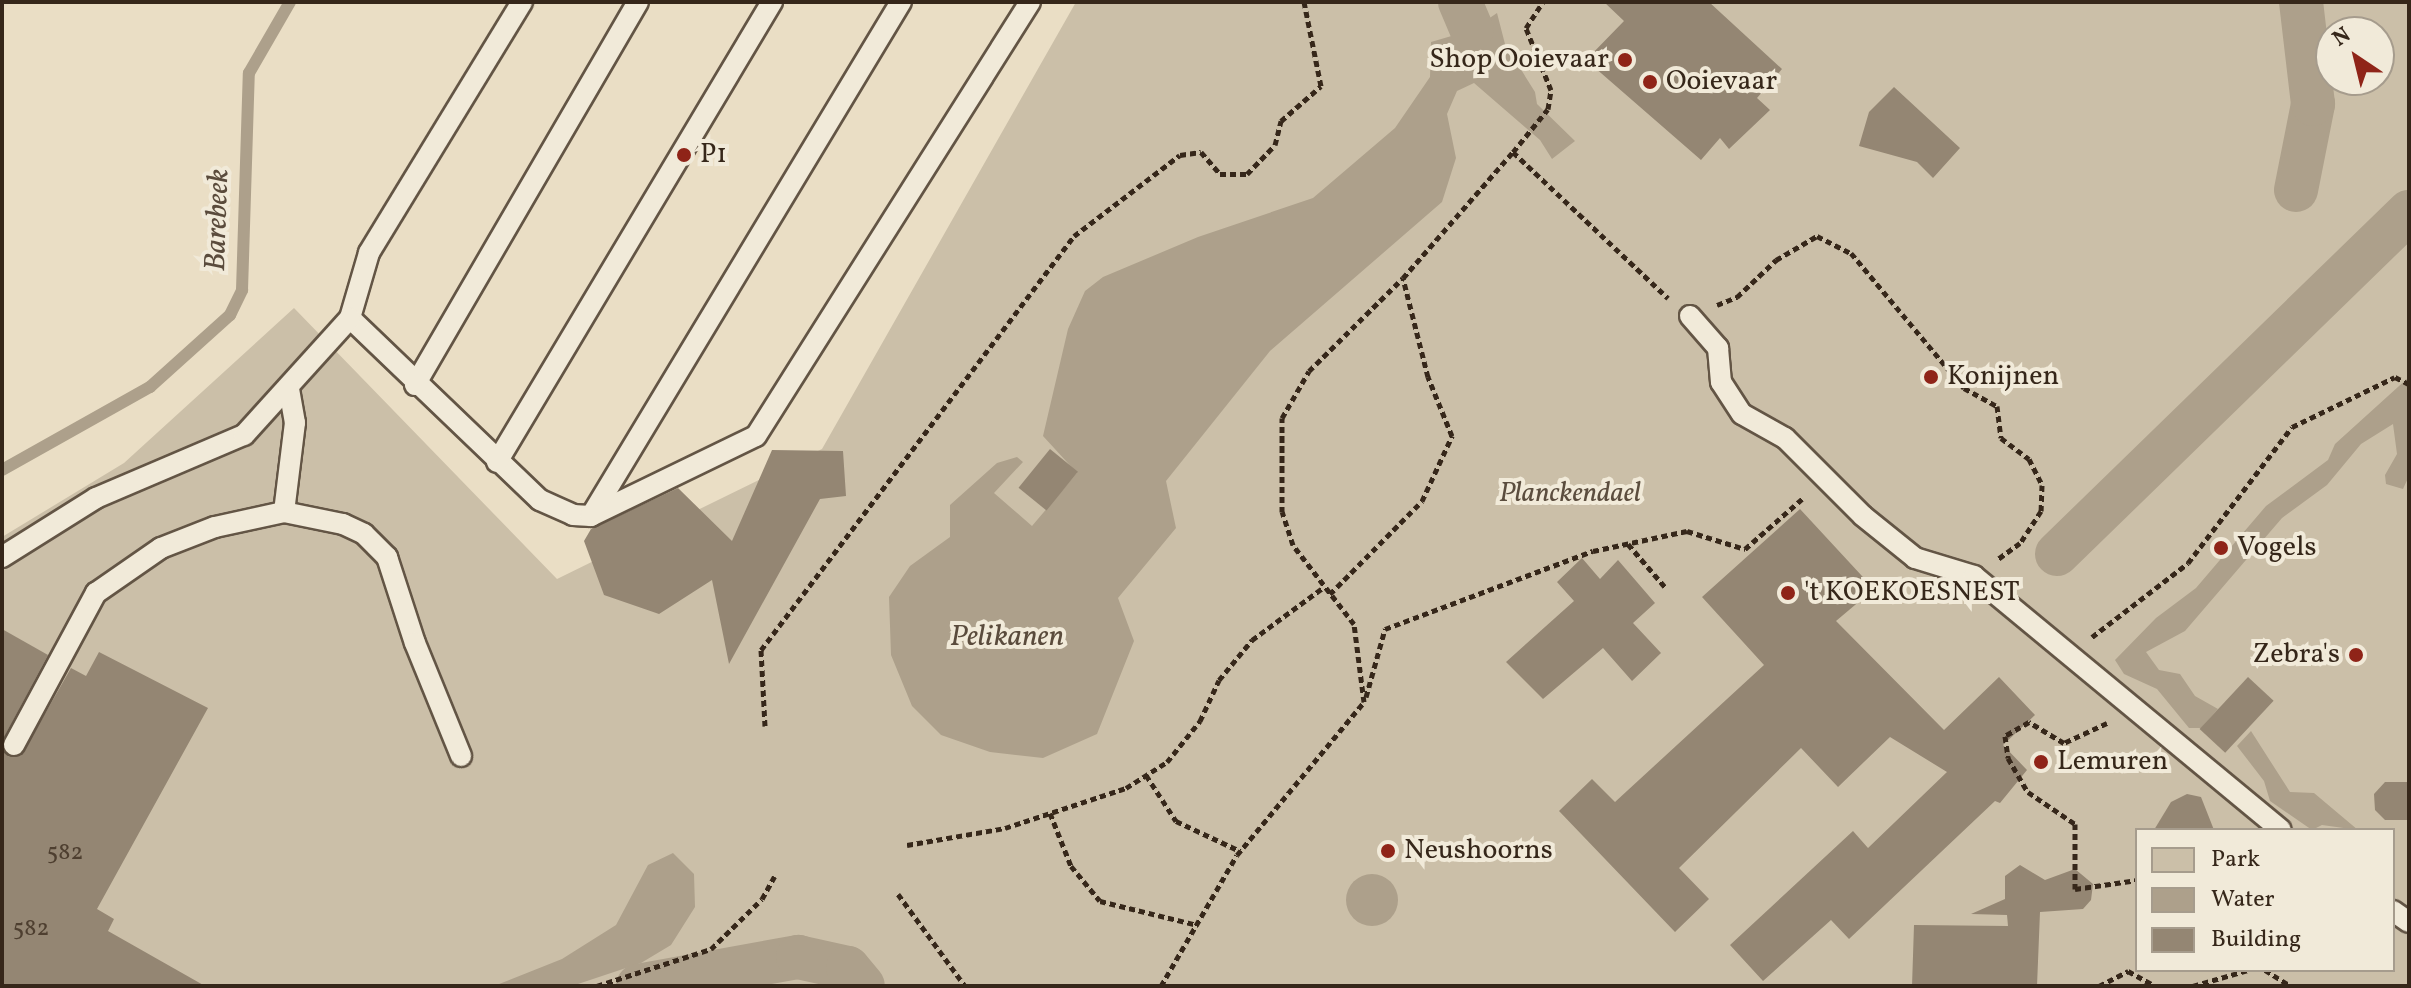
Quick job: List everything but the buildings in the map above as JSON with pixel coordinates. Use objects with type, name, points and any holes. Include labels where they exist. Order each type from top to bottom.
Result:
[{"type":"lane","points":[[2,557],[96,498],[244,435],[289,390],[350,318],[369,253],[522,2]]},
{"type":"lane","points":[[415,385],[638,2]]},
{"type":"lane","points":[[497,462],[772,2]]},
{"type":"lane","points":[[591,516],[901,2]]},
{"type":"lane","points":[[350,318],[415,385],[540,500],[573,515],[591,516],[756,436],[1030,2]]},
{"type":"lane","points":[[1690,316],[1718,348],[1721,382],[1742,414],[1785,438],[1915,558],[1974,576],[2069,660],[2278,828]]},
{"type":"lane","points":[[284,512],[295,423],[289,390]]},
{"type":"lane","points":[[14,745],[96,593],[161,548],[215,527],[284,512],[343,524],[364,534],[387,557],[461,756]]},
{"type":"path","points":[[765,726],[761,650],[1074,236],[1180,155],[1201,152],[1220,174],[1247,174],[1275,145],[1281,121],[1321,86],[1304,2]]},
{"type":"path","points":[[1364,702],[1354,624],[1293,545],[1282,512],[1282,418],[1309,371],[1403,278],[1548,109],[1551,90],[1526,28],[1543,2]]},
{"type":"path","points":[[1513,152],[1690,316],[1737,297],[1776,260],[1817,236],[1851,253],[1964,388],[1997,406],[2001,438],[2029,459],[2042,485],[2041,511],[2020,543],[1974,576]]},
{"type":"path","points":[[1330,594],[1422,501],[1452,436],[1428,377],[1403,278]]},
{"type":"path","points":[[2069,660],[2188,563],[2292,427],[2395,377],[2409,384]]},
{"type":"path","points":[[1161,986],[1240,851],[1364,702],[1385,629],[1593,551],[1687,531],[1745,549],[1825,478]]},
{"type":"path","points":[[1628,544],[1665,587]]},
{"type":"path","points":[[907,845],[970,837],[1126,788],[1167,762],[1200,721],[1219,680],[1252,640],[1324,587]]},
{"type":"path","points":[[2124,705],[2099,731],[2064,743],[2029,722],[2005,736],[2008,758],[2028,792],[2075,824],[2075,889],[2135,880]]},
{"type":"path","points":[[1146,775],[1176,821],[1240,851]]},
{"type":"path","points":[[1050,813],[1071,866],[1100,901],[1198,925]]},
{"type":"path","points":[[597,986],[711,949],[762,899],[775,876]]},
{"type":"path","points":[[898,894],[965,986]]},
{"type":"path","points":[[2099,986],[2128,971],[2155,986]]},
{"type":"path","points":[[2193,986],[2241,972]]},
{"type":"path","points":[[2268,972],[2291,986]]},
{"type":"green space","name":"Planckendael","points":[[1076,2],[2409,2],[2409,986],[2,986],[2,537],[124,463],[294,308],[557,579],[822,449]]},
{"type":"water","name":"Pelikanen","points":[[1497,13],[1505,44],[1535,92],[1537,104],[1575,141],[1552,159],[1540,140],[1474,83],[1457,91],[1447,114],[1456,158],[1442,202],[1270,351],[1166,481],[1176,528],[1118,598],[1134,641],[1097,734],[1043,758],[990,752],[941,735],[912,706],[891,655],[889,597],[910,566],[950,537],[950,505],[997,463],[1017,457],[1023,462],[994,493],[1032,526],[1077,473],[1043,436],[1068,329],[1085,291],[1103,277],[1198,237],[1313,198],[1395,128],[1430,77],[1431,42],[1472,30]]},
{"type":"water","points":[[2409,377],[2409,476],[2403,489],[2386,484],[2385,475],[2397,454],[2393,424],[2361,444],[2327,485],[2282,518],[2185,631],[2146,652],[2159,670],[2180,674],[2195,696],[2218,709],[2201,728],[2189,728],[2157,689],[2124,674],[2115,660],[2156,618],[2196,588],[2266,506],[2328,460],[2335,444]]},
{"type":"water","points":[[2251,731],[2290,792],[2314,793],[2356,828],[2322,825],[2309,828],[2270,801],[2264,781],[2237,746]]},
{"type":"water","points":[[673,853],[694,874],[695,907],[671,945],[641,963],[572,986],[494,986],[562,959],[616,925],[648,865]]},
{"type":"water","points":[[1372,874],[1390,882],[1398,900],[1390,918],[1372,926],[1354,918],[1346,900],[1354,882]]},
{"type":"waterway","name":"Barebeek","points":[[2,470],[150,387],[230,315],[242,290],[249,73],[290,2]]},
{"type":"waterway","points":[[1460,2],[1472,30]]},
{"type":"waterway","points":[[2296,190],[2313,104],[2301,2]]},
{"type":"waterway","points":[[2057,554],[2409,212]]},
{"type":"waterway","points":[[638,986],[798,957],[848,968],[863,986]]},
{"type":"place","name":"Shop Ooievaar","points":[[1625,60]]},
{"type":"place","name":"Ooievaar","points":[[1650,82]]},
{"type":"place","name":"P1","points":[[684,155]]},
{"type":"place","name":"Konijnen","points":[[1931,377]]},
{"type":"place","name":"Vogels","points":[[2221,548]]},
{"type":"place","name":"'t KOEKOESNEST","points":[[1788,593]]},
{"type":"place","name":"Zebra's","points":[[2356,655]]},
{"type":"place","name":"Lemuren","points":[[2041,762]]},
{"type":"place","name":"Neushoorns","points":[[1388,851]]}]
